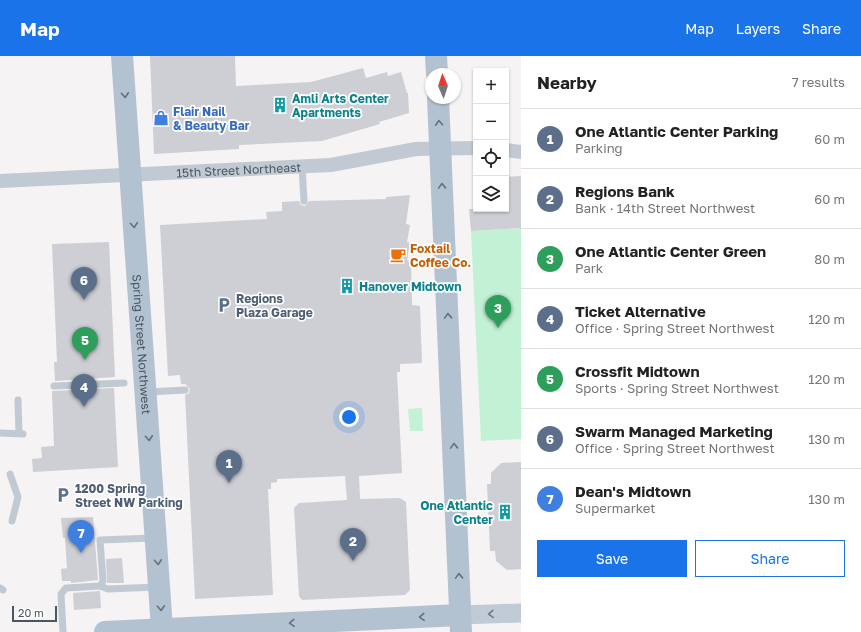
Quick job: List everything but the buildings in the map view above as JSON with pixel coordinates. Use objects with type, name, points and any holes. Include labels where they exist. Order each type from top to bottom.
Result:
[{"type":"main road","name":"Spring Street Northwest","points":[[122,56],[162,631]]},
{"type":"main road","points":[[436,56],[437,68]]},
{"type":"main road","points":[[438,104],[461,623]]},
{"type":"main road","points":[[105,632],[461,623],[521,613]]},
{"type":"street","name":"15th Street Northeast","points":[[0,181],[331,165],[398,152],[473,148]]},
{"type":"street","points":[[509,150],[521,152]]},
{"type":"lane","points":[[302,166],[304,201]]},
{"type":"lane","points":[[54,386],[124,383]]},
{"type":"lane","points":[[146,392],[185,390]]},
{"type":"lane","points":[[0,433],[21,434],[18,400]]},
{"type":"lane","points":[[10,474],[18,496],[12,521]]},
{"type":"lane","points":[[100,586],[103,581],[100,540],[156,538]]},
{"type":"lane","points":[[62,632],[61,594],[66,588],[100,586],[108,589],[159,587]]},
{"type":"green space","points":[[521,228],[521,439],[481,441],[471,231]]},
{"type":"green space","points":[[422,408],[423,431],[410,431],[408,409]]},
{"type":"place","name":"Amli Arts Center Apartments","points":[[280,105]]},
{"type":"place","name":"Flair Nail & Beauty Bar","points":[[161,118]]},
{"type":"place","name":"Foxtail Coffee Co.","points":[[398,255]]},
{"type":"place","name":"Hanover Midtown","points":[[347,286]]},
{"type":"place","name":"Swarm Managed Marketing","points":[[84,300]]},
{"type":"place","name":"Regions Plaza Garage","points":[[224,305]]},
{"type":"place","name":"One Atlantic Center Green","points":[[498,328]]},
{"type":"place","name":"Crossfit Midtown","points":[[85,360]]},
{"type":"place","name":"Ticket Alternative","points":[[84,407]]},
{"type":"place","name":"One Atlantic Center Parking","points":[[229,483]]},
{"type":"place","name":"1200 Spring Street NW Parking","points":[[63,495]]},
{"type":"place","name":"One Atlantic Center","points":[[505,512]]},
{"type":"place","name":"Dean's Midtown","points":[[81,553]]},
{"type":"place","name":"Regions Bank","points":[[353,561]]}]
